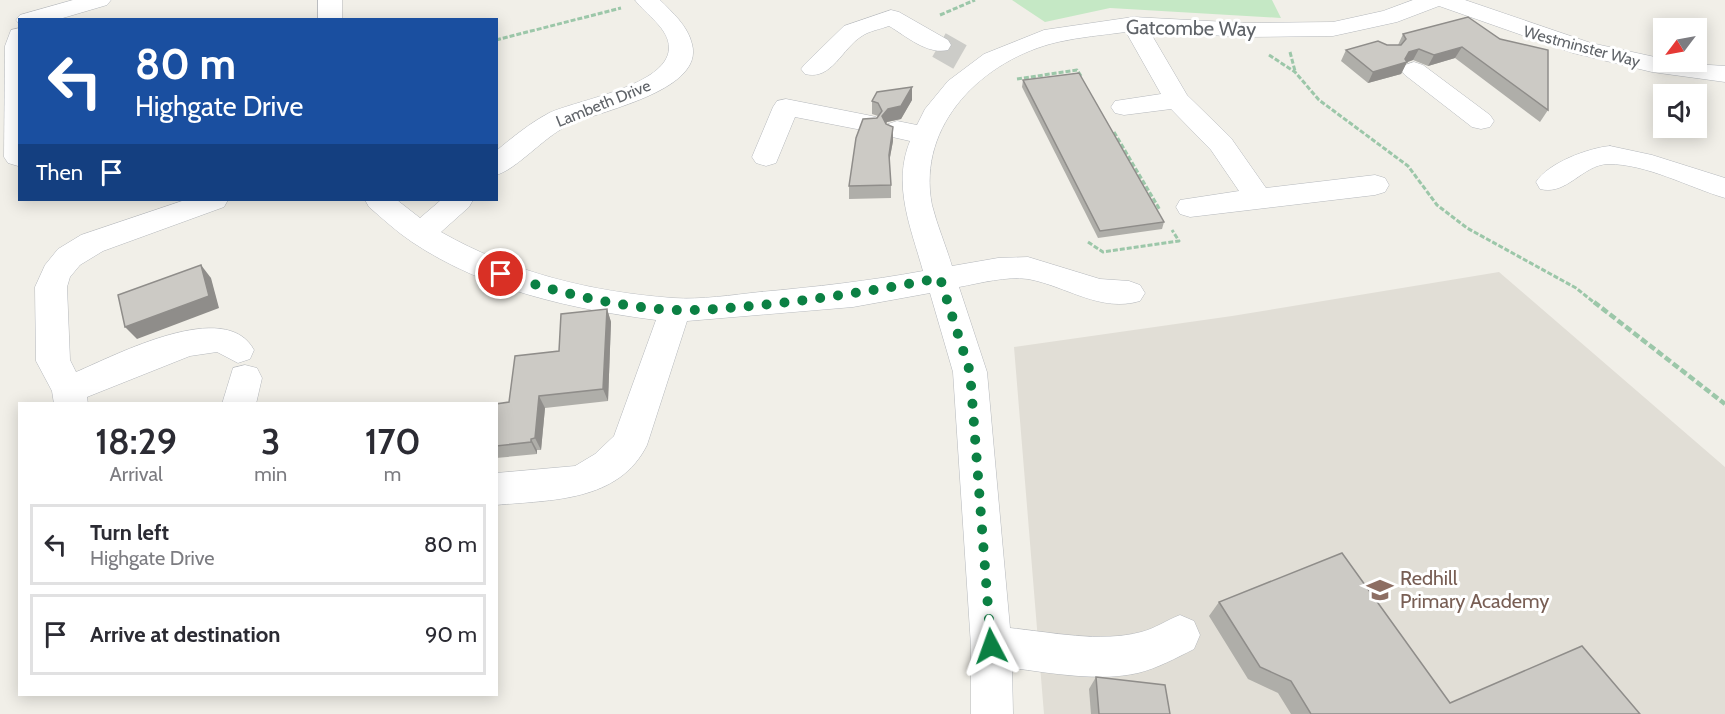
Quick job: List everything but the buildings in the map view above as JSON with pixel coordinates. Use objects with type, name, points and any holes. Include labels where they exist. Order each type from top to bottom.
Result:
[{"type":"street","points":[[26,18],[31,0]]},
{"type":"street","points":[[33,18],[99,0]]},
{"type":"street","points":[[330,0],[330,18]]},
{"type":"street","name":"Gatcombe Way","points":[[992,714],[991,646],[970,372],[918,206],[916,174],[921,148],[934,115],[957,87],[960,57],[993,59],[1053,35],[1132,24],[1246,30],[1334,28],[1367,34],[1389,18],[1435,0]]},
{"type":"street","name":"Westminster Way","points":[[1444,0],[1514,28],[1580,49],[1651,65],[1724,75]]},
{"type":"street","name":"Lambeth Drive","points":[[498,164],[537,132],[561,118],[633,94],[669,73],[678,62],[681,49],[676,34],[638,3]]},
{"type":"street","points":[[765,157],[799,88],[854,30],[891,17],[960,57]]},
{"type":"street","points":[[1132,24],[1177,100],[1221,144],[1258,199]]},
{"type":"street","points":[[18,40],[16,46],[18,146]]},
{"type":"street","points":[[1414,70],[1481,122]]},
{"type":"street","points":[[799,88],[867,123]]},
{"type":"street","points":[[1118,119],[1177,100]]},
{"type":"street","points":[[897,130],[926,136]]},
{"type":"street","points":[[1550,182],[1598,156],[1610,155],[1628,158],[1725,188]]},
{"type":"street","points":[[1178,214],[1258,199],[1375,185]]},
{"type":"street","points":[[211,201],[92,243],[69,257],[56,273],[51,286],[53,362],[70,397],[199,340],[222,340],[240,377]]},
{"type":"street","points":[[380,201],[421,234],[459,256],[501,274],[555,291],[611,302],[675,310],[762,305],[853,295],[998,269],[1028,268],[1100,291],[1128,293]]},
{"type":"street","points":[[421,234],[458,201]]},
{"type":"street","points":[[498,489],[580,481],[608,465],[629,445],[675,310]]},
{"type":"street","points":[[991,646],[1095,654],[1133,654],[1154,648],[1180,635]]},
{"type":"path","points":[[498,39],[638,3]]},
{"type":"path","points":[[1266,54],[1295,72],[1319,100],[1408,166],[1437,205],[1467,228],[1576,288],[1725,404]]},
{"type":"path","points":[[1008,80],[1077,70],[1083,80]]},
{"type":"path","points":[[1118,119],[1161,211]]},
{"type":"path","points":[[1088,242],[1103,252],[1179,241],[1178,214]]},
{"type":"shaded area","name":"Redhill Primary Academy","points":[[1499,272],[1725,467],[1725,714],[1044,714],[1014,347],[1232,316]]},
{"type":"green space","points":[[1012,0],[1272,0],[1281,18],[1110,8],[1045,22]]},
{"type":"tunnel","points":[[939,45],[960,57]]},
{"type":"place","name":"Redhill Primary Academy","points":[[1380,590]]},
{"type":"route","points":[[501,274],[555,291],[611,302],[675,310],[781,303],[853,295],[940,278],[970,372],[991,646]]}]
